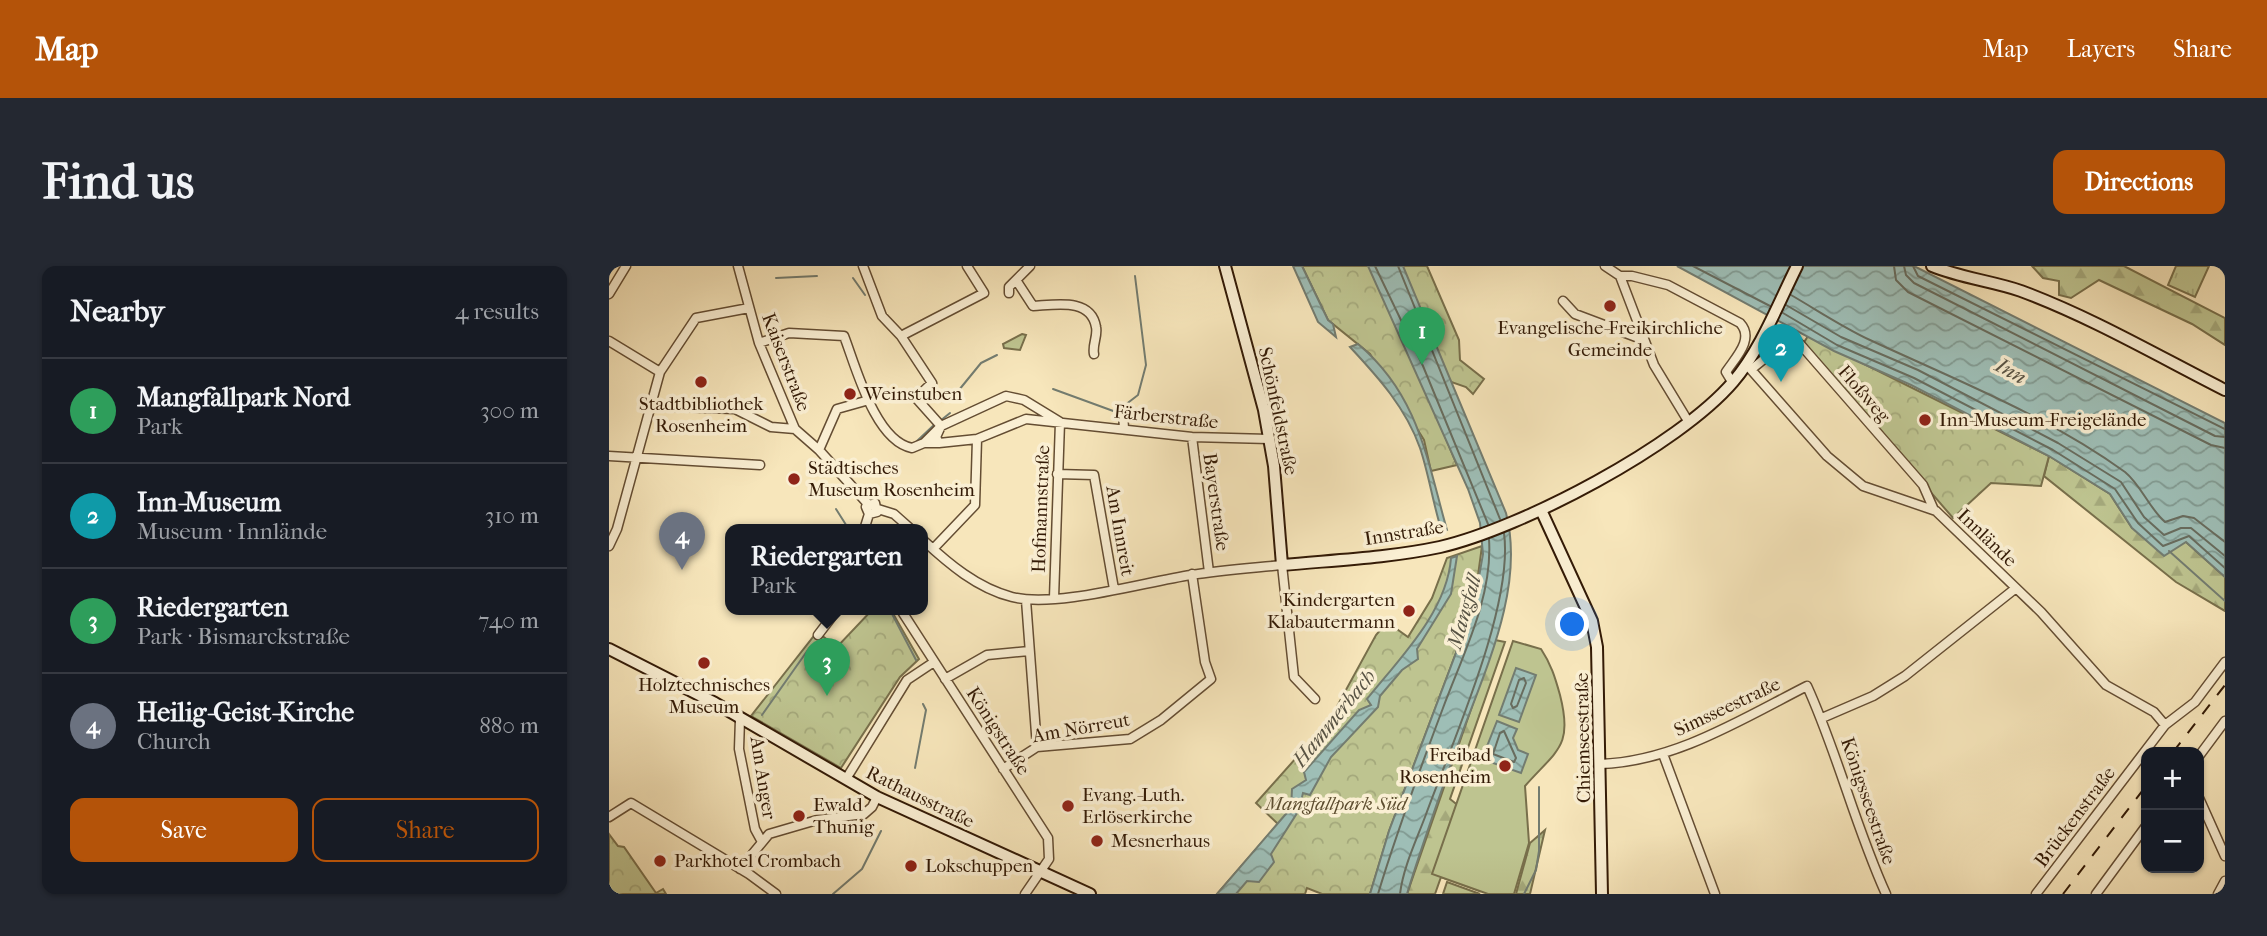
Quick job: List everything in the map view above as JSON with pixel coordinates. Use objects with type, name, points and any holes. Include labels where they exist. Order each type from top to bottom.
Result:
[{"type":"main road","name":"Schönfeldstraße","points":[[1225,266],[1269,439],[1274,466],[1282,565]]},
{"type":"main road","name":"Innstraße","points":[[1282,565],[1399,555],[1453,544],[1541,510],[1609,474],[1714,402],[1749,366],[1797,266]]},
{"type":"main road","points":[[1932,266],[2018,290],[2062,308],[2225,390]]},
{"type":"main road","name":"Chiemseestraße","points":[[1541,510],[1592,621],[1599,671],[1602,894]]},
{"type":"main road","name":"Rathausstraße","points":[[609,649],[877,797],[1090,894]]},
{"type":"street","points":[[609,294],[626,266]]},
{"type":"street","name":"Kaiserstraße","points":[[738,266],[759,343],[795,429]]},
{"type":"street","points":[[863,266],[882,316],[901,335],[932,383],[916,398],[938,423],[936,437],[939,443]]},
{"type":"street","points":[[901,335],[984,293],[967,266]]},
{"type":"street","points":[[1009,293],[1009,287],[1030,266]]},
{"type":"street","points":[[1605,266],[1619,276],[1654,365],[1688,421]]},
{"type":"street","points":[[1619,276],[1632,276],[1668,285],[1740,323],[1745,328],[1746,340],[1726,372],[1732,382]]},
{"type":"street","points":[[1016,280],[1033,306],[1070,304],[1086,310],[1097,328],[1094,354]]},
{"type":"street","points":[[1563,301],[1575,314],[1644,340]]},
{"type":"street","points":[[609,546],[638,457],[649,406],[660,372],[696,318],[749,308]]},
{"type":"street","points":[[759,343],[789,333],[844,336],[869,400],[837,409],[819,450]]},
{"type":"street","points":[[609,341],[660,372]]},
{"type":"street","name":"Floßweg","points":[[1749,366],[1780,346],[1800,344],[1923,485],[1934,510]]},
{"type":"street","name":"Innlände","points":[[1749,366],[1816,445],[1863,486],[1934,510],[2015,587],[2106,685],[2154,712],[2165,725]]},
{"type":"street","name":"Färberstraße","points":[[924,443],[938,423],[1001,397],[1024,400],[1060,422]]},
{"type":"street","name":"Färberstraße","points":[[869,400],[884,427],[903,445],[912,448],[924,443],[977,439],[1026,419],[1192,437],[1269,439]]},
{"type":"street","points":[[1024,400],[1026,419]]},
{"type":"street","points":[[649,406],[735,409],[771,427],[795,429],[819,450],[868,504]]},
{"type":"street","points":[[1123,414],[1124,428]]},
{"type":"street","name":"Hofmannstraße","points":[[1054,598],[1060,422]]},
{"type":"street","name":"Bayerstraße","points":[[1192,437],[1209,572]]},
{"type":"street","points":[[933,549],[975,505],[977,439]]},
{"type":"street","points":[[609,456],[760,465]]},
{"type":"street","name":"Am Innreit","points":[[1057,474],[1094,475],[1114,589]]},
{"type":"street","points":[[868,504],[875,503],[878,509],[894,514],[905,524]]},
{"type":"street","points":[[866,524],[868,504]]},
{"type":"street","points":[[869,514],[876,514],[878,509]]},
{"type":"street","name":"Innstraße","points":[[928,544],[960,573],[1010,597],[1026,600],[1114,589],[1192,574],[1282,565]]},
{"type":"street","points":[[1282,565],[1294,677],[1315,699]]},
{"type":"street","name":"Am Nörreut","points":[[1003,769],[1038,747],[1130,738],[1161,720],[1211,679],[1205,662],[1192,574]]},
{"type":"street","points":[[1822,718],[1899,681],[2015,587]]},
{"type":"street","points":[[1026,600],[1038,747]]},
{"type":"street","points":[[818,635],[833,615]]},
{"type":"street","name":"Königstraße","points":[[904,615],[1048,838],[1049,859],[1041,873]]},
{"type":"street","points":[[945,679],[989,654],[1030,650]]},
{"type":"street","points":[[846,779],[908,680],[934,662]]},
{"type":"street","name":"Brückenstraße","points":[[2036,894],[2165,725],[2195,702],[2225,662]]},
{"type":"street","name":"Simsseestraße","points":[[1599,764],[1628,763],[1663,754],[1745,718],[1807,686],[1822,718]]},
{"type":"street","name":"Königsseestraße","points":[[1822,718],[1848,788],[1864,845],[1886,894]]},
{"type":"street","name":"Am Anger","points":[[740,719],[739,749],[755,829],[761,840]]},
{"type":"street","points":[[2204,749],[2225,721]]},
{"type":"street","points":[[1663,754],[1715,894]]},
{"type":"street","points":[[740,869],[761,840],[769,834],[798,825],[864,814],[872,807],[877,797]]},
{"type":"street","points":[[609,817],[631,803],[776,894]]},
{"type":"street","points":[[2204,809],[2225,856]]},
{"type":"street","points":[[2096,894],[2141,833]]},
{"type":"street","points":[[1025,894],[1033,880],[1041,873]]},
{"type":"street","points":[[2218,894],[2225,881]]},
{"type":"green space","points":[[1302,266],[1427,266],[1459,340],[1460,360],[1484,379],[1473,394],[1466,387],[1417,370],[1457,465],[1431,471],[1424,440],[1370,354],[1328,320]]},
{"type":"green space","points":[[2032,266],[2124,266],[2225,318],[2225,345],[2192,324],[2099,280],[2071,298],[2059,295],[2059,281],[2043,278]]},
{"type":"green space","points":[[2176,266],[2209,266],[2195,297],[2168,285]]},
{"type":"green space","points":[[1022,334],[1026,335],[1020,350],[1004,348],[1003,344]]},
{"type":"green space","name":"Inn-Museum-Freigelände","points":[[1808,336],[2049,456],[2041,486],[1991,483],[1953,518],[1803,344]]},
{"type":"green space","points":[[2049,456],[2110,494],[2132,528],[2186,542],[2225,577],[2225,611],[2176,582],[2044,476]]},
{"type":"green space","name":"Mangfallpark Süd","points":[[1482,546],[1474,605],[1389,831],[1370,894],[1322,894],[1307,888],[1305,894],[1217,894],[1278,824],[1256,803],[1329,721],[1376,635],[1387,622],[1408,637],[1432,598],[1447,558]]},
{"type":"green space","points":[[867,615],[894,615],[919,659],[900,677],[841,768],[751,716],[817,632],[837,647]]},
{"type":"green space","points":[[1495,640],[1505,642],[1450,799],[1460,807],[1496,866],[1480,891],[1441,877],[1435,894],[1407,894]]},
{"type":"green space","name":"Freibad Rosenheim","points":[[1513,641],[1541,649],[1558,688],[1565,726],[1560,746],[1525,786],[1529,843],[1514,894],[1488,894],[1432,874]]},
{"type":"green space","points":[[1545,830],[1530,894],[1516,894],[1530,843]]},
{"type":"green space","points":[[609,834],[618,846],[624,847],[656,893],[663,889],[666,894],[609,894]]},
{"type":"green space","points":[[1447,882],[1480,894],[1443,894]]},
{"type":"water","points":[[1293,266],[1302,266],[1328,320],[1333,324],[1336,337],[1318,322]]},
{"type":"water","points":[[1368,266],[1403,266],[1506,513],[1511,541],[1511,569],[1500,626],[1407,894],[1370,894],[1389,831],[1474,605],[1483,554],[1480,523],[1468,489]]},
{"type":"water","name":"Inn","points":[[1677,266],[1914,266],[2225,423],[2225,577],[2186,542],[2164,556],[2132,528],[2110,494],[2049,456],[1911,385],[1834,351]]},
{"type":"water","points":[[1358,344],[1379,364],[1408,407],[1426,454],[1447,530],[1442,532],[1414,433],[1390,394],[1350,347]]},
{"type":"water","points":[[1457,556],[1451,594],[1417,649],[1418,659],[1402,670],[1380,696],[1378,707],[1331,757],[1310,795],[1303,793],[1299,810],[1271,854],[1274,862],[1259,882],[1247,881],[1236,894],[1217,894],[1291,808],[1292,789],[1306,780],[1304,772],[1359,710],[1371,705],[1367,699],[1407,651],[1431,616],[1448,578],[1451,558]]},
{"type":"water","points":[[1516,668],[1536,675],[1519,722],[1499,715]]},
{"type":"water","points":[[1497,721],[1517,729],[1513,738],[1518,750],[1528,754],[1521,773],[1482,759]]},
{"type":"waterway","points":[[776,278],[817,276]]},
{"type":"waterway","points":[[1053,389],[1116,412],[1138,395],[1146,365],[1135,276]]},
{"type":"waterway","points":[[853,278],[865,295]]},
{"type":"waterway","points":[[950,401],[981,363],[997,355]]},
{"type":"waterway","points":[[940,421],[950,413]]},
{"type":"waterway","points":[[917,441],[935,424]]},
{"type":"waterway","points":[[836,509],[845,524]]},
{"type":"waterway","points":[[2169,551],[2225,601]]},
{"type":"waterway","points":[[893,615],[916,660]]},
{"type":"waterway","points":[[762,715],[810,647]]},
{"type":"waterway","points":[[915,768],[926,710],[923,704]]},
{"type":"waterway","points":[[1524,894],[1536,870],[1539,851],[1539,787]]},
{"type":"waterway","points":[[833,894],[862,869],[881,831]]},
{"type":"railway","points":[[2177,747],[2225,685]]},
{"type":"railway","points":[[2063,894],[2141,793]]},
{"type":"place","name":"Evangelische-Freikirchliche Gemeinde","points":[[1610,306]]},
{"type":"place","name":"Mangfallpark Nord","points":[[1422,365]]},
{"type":"place","name":"Stadtbibliothek Rosenheim","points":[[701,382]]},
{"type":"place","name":"Inn-Museum","points":[[1781,382]]},
{"type":"place","name":"Weinstuben","points":[[850,394]]},
{"type":"place","name":"Inn-Museum-Freigelände","points":[[1925,420]]},
{"type":"place","name":"Städtisches Museum Rosenheim","points":[[794,479]]},
{"type":"place","name":"Heilig-Geist-Kirche","points":[[682,570]]},
{"type":"place","name":"Kindergarten Klabautermann","points":[[1409,611]]},
{"type":"place","name":"Holztechnisches Museum","points":[[704,663]]},
{"type":"place","name":"Riedergarten","points":[[827,696]]},
{"type":"place","name":"Freibad Rosenheim","points":[[1505,766]]},
{"type":"place","name":"Evang.-Luth. Erlöserkirche","points":[[1068,806]]},
{"type":"place","name":"Ewald Thunig","points":[[799,816]]},
{"type":"place","name":"Mesnerhaus","points":[[1097,841]]},
{"type":"place","name":"Parkhotel Crombach","points":[[660,861]]},
{"type":"place","name":"Lokschuppen","points":[[911,866]]},
{"type":"water label","name":"Mangfall","points":[[1464,612]]},
{"type":"water label","name":"Hammerbach","points":[[1334,718]]}]
